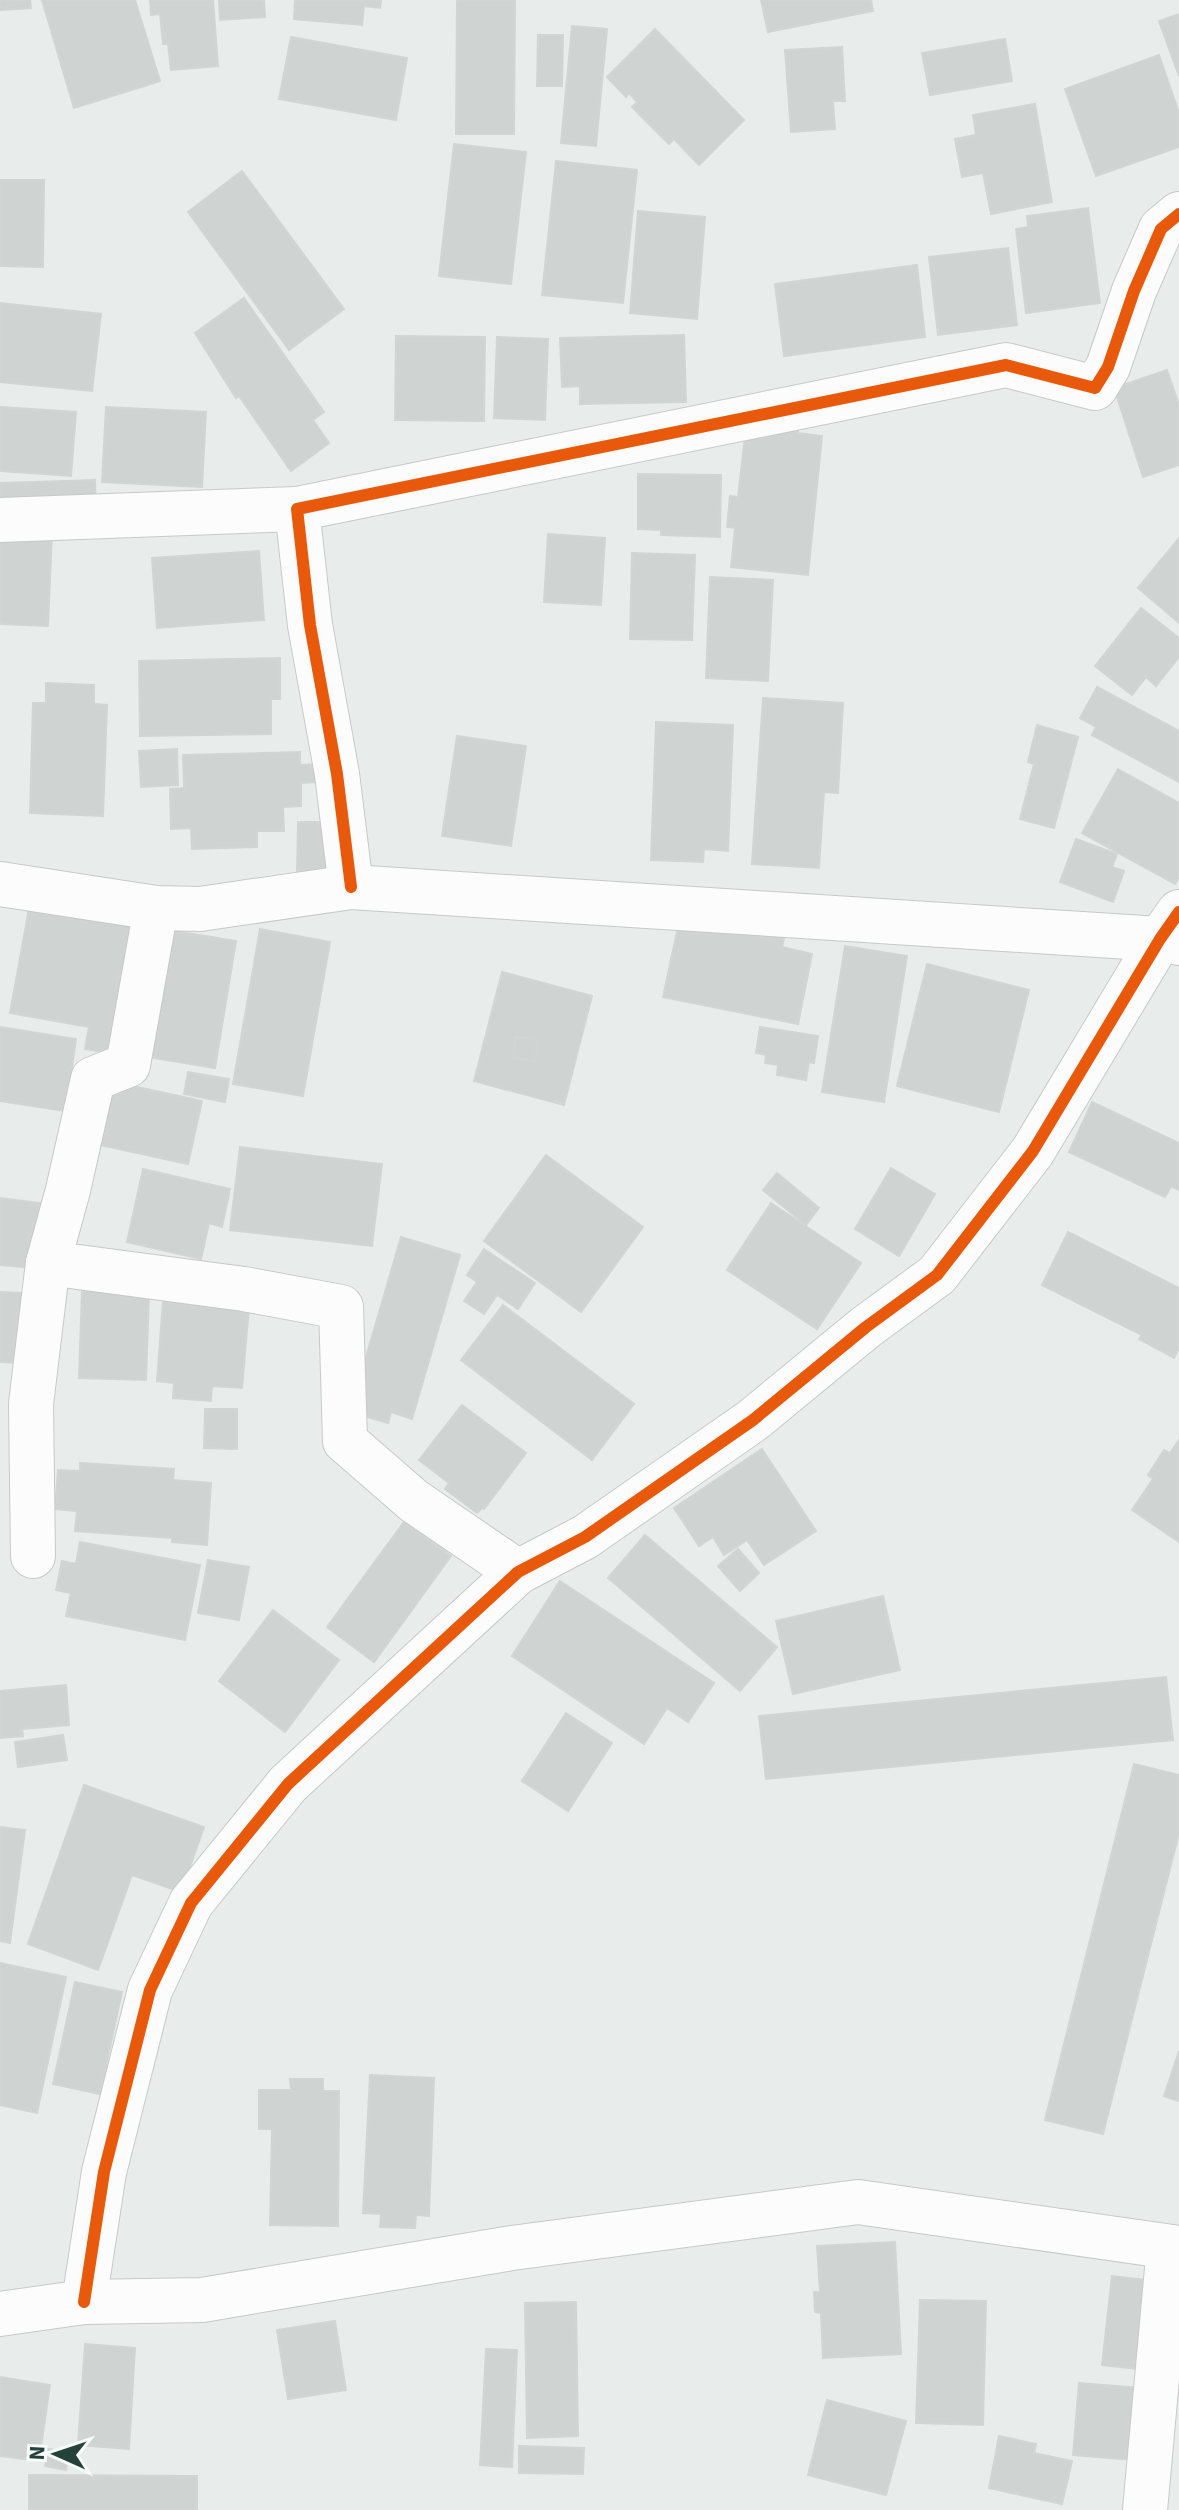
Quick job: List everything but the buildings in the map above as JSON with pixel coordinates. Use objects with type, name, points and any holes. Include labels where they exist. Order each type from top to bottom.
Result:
[{"type":"street","points":[[0,520],[297,509],[1006,365],[1095,388],[1108,367],[1134,291],[1161,229],[1179,214]]},
{"type":"street","points":[[297,509],[310,625],[337,774],[351,887]]},
{"type":"street","points":[[0,884],[156,908],[200,909],[351,887],[1173,931],[1033,1151],[937,1275],[866,1327],[753,1420],[585,1537],[518,1572],[288,1784],[191,1903],[150,1990],[104,2172],[84,2302]]},
{"type":"street","points":[[33,1556],[16,1404],[93,1079],[128,1065],[156,908]]},
{"type":"street","points":[[48,1263],[244,1289],[341,1307],[345,1441],[414,1501],[518,1572]]},
{"type":"street","points":[[0,2314],[84,2302],[202,2300],[512,2248],[858,2202],[1174,2248],[1145,2510]]},
{"type":"cycle path","points":[[351,887],[337,774],[310,625],[297,509],[1006,365],[1095,388],[1108,367],[1134,291],[1161,229],[1179,214]]},
{"type":"cycle path","points":[[84,2302],[104,2172],[150,1990],[191,1903],[288,1784],[518,1572],[585,1537],[753,1420],[866,1327],[937,1275],[1033,1151],[1179,912]]}]
